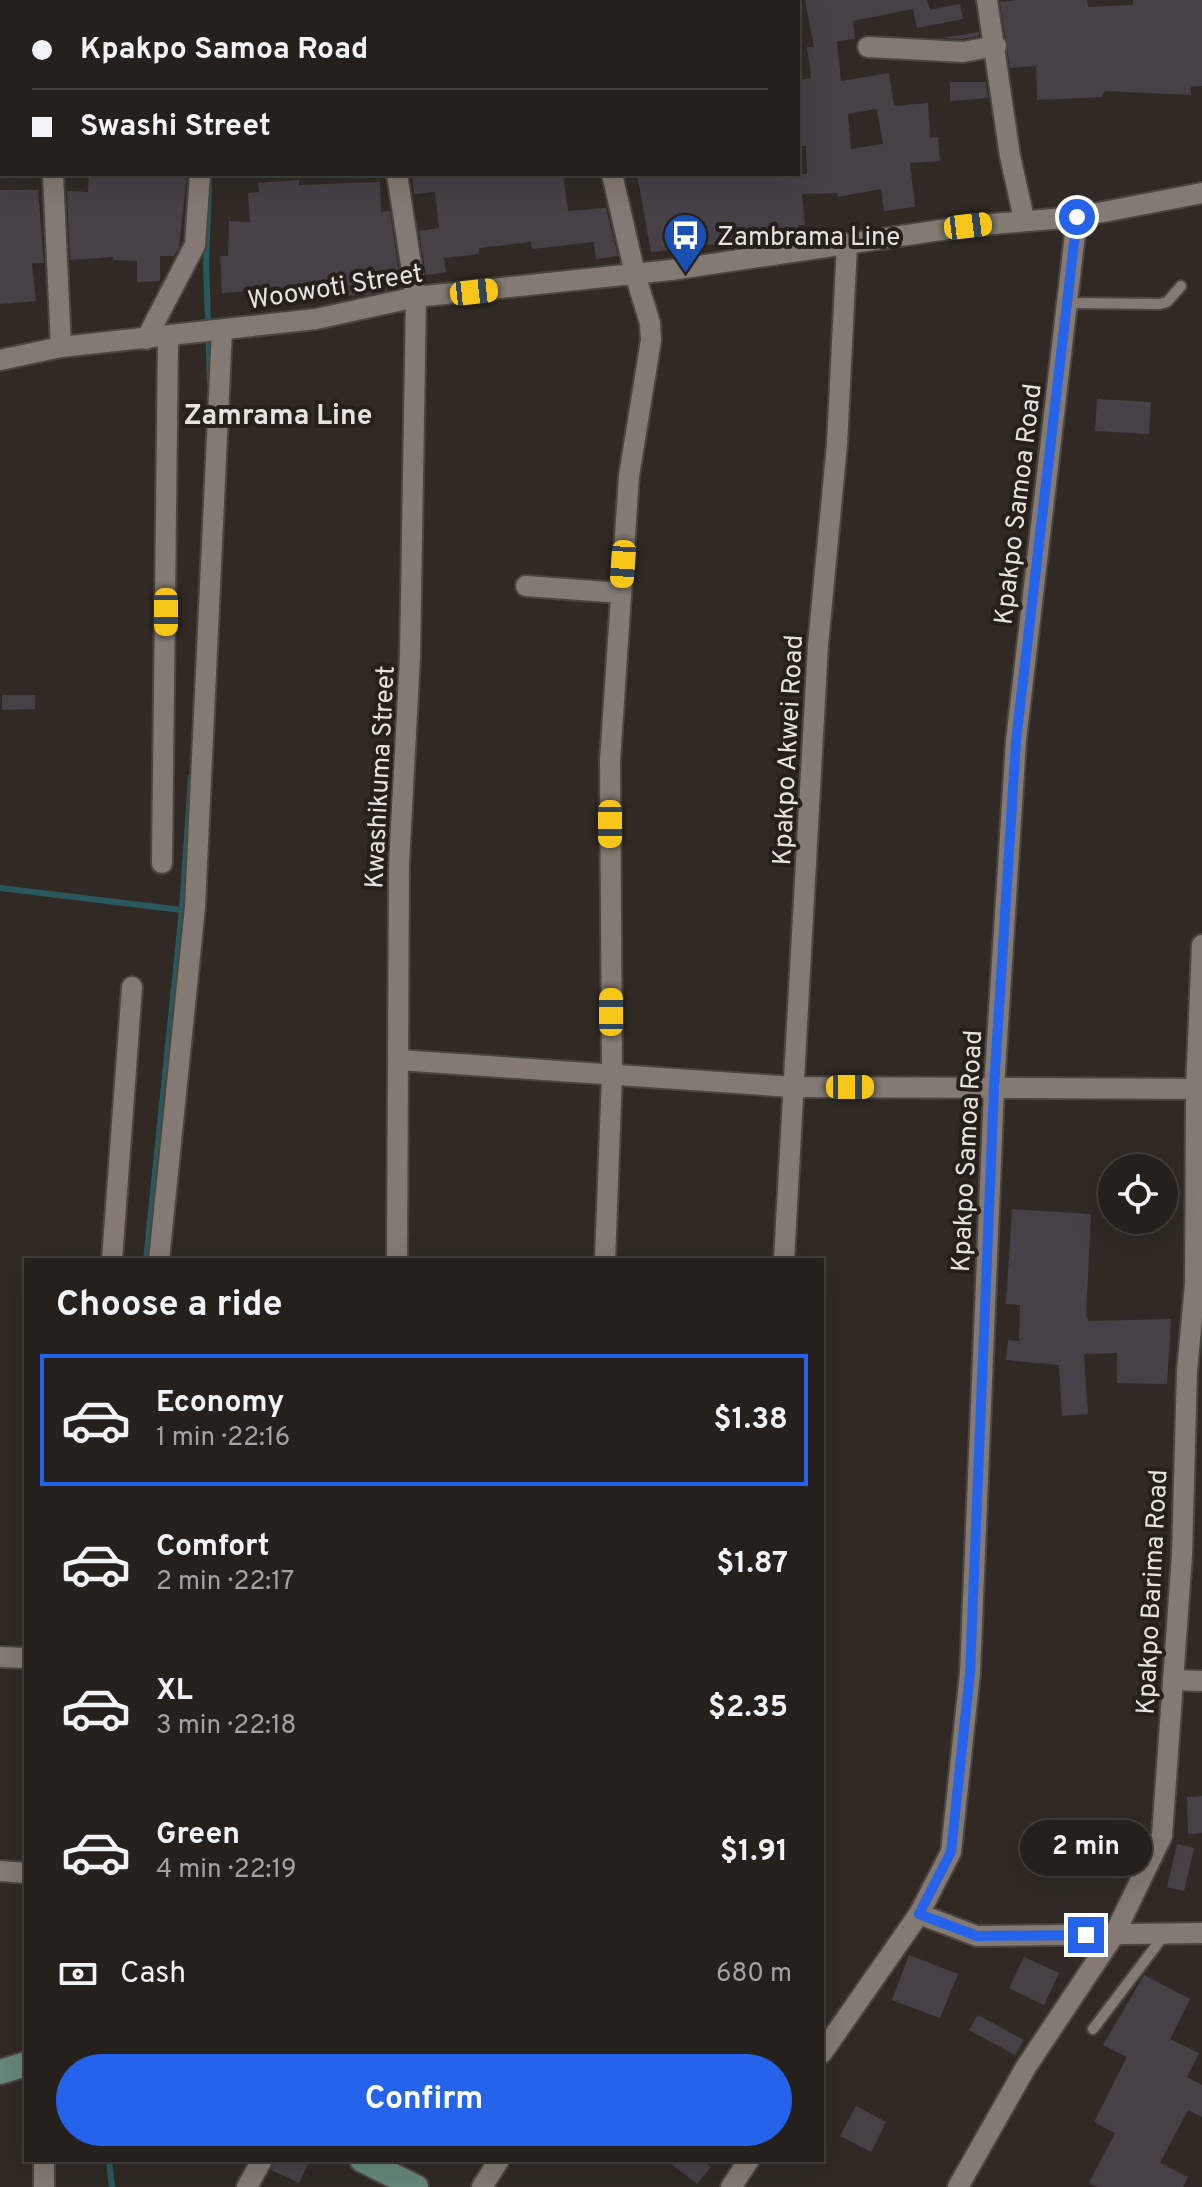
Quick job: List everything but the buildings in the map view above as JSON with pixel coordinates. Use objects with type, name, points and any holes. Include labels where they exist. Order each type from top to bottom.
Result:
[{"type":"street","points":[[987,0],[1010,156],[1024,219]]},
{"type":"street","points":[[868,47],[963,52],[996,46]]},
{"type":"street","points":[[53,176],[61,347]]},
{"type":"street","points":[[146,339],[195,245],[200,176]]},
{"type":"street","name":"Kwashikuma Street","points":[[397,176],[416,297],[410,657],[399,864],[397,1258]]},
{"type":"street","points":[[605,1258],[612,1075],[610,761],[629,476],[651,340],[644,297],[635,274],[612,176]]},
{"type":"street","name":"Woowoti Street","points":[[0,360],[61,347],[316,319],[416,297],[635,274],[1024,219],[1077,217],[1202,193]]},
{"type":"street","name":"Kpakpo Samoa Road","points":[[824,2050],[919,1914],[951,1852],[970,1673],[994,1088],[1016,741],[1077,217]]},
{"type":"street","name":"Kpakpo Akwei Road","points":[[784,1258],[818,645],[837,444],[847,244]]},
{"type":"street","points":[[159,1258],[195,907],[216,331]]},
{"type":"street","points":[[162,863],[178,336]]},
{"type":"street","points":[[526,586],[621,593]]},
{"type":"street","name":"Kpakpo Barima Road","points":[[958,2187],[1026,2067],[1114,1935],[1162,1836],[1182,1555],[1192,1484],[1202,945]]},
{"type":"street","points":[[112,1258],[132,987]]},
{"type":"street","points":[[399,1060],[793,1087],[1199,1090]]},
{"type":"street","points":[[0,1657],[24,1658]]},
{"type":"street","points":[[1173,1680],[1202,1681]]},
{"type":"street","points":[[0,1871],[24,1873]]},
{"type":"street","points":[[919,1914],[977,1936],[1202,1933]]},
{"type":"street","points":[[0,2072],[24,2065]]},
{"type":"street","points":[[44,2162],[44,2187]]},
{"type":"street","points":[[247,2187],[261,2162]]},
{"type":"street","points":[[366,2162],[416,2187]]},
{"type":"street","points":[[482,2187],[498,2162]]},
{"type":"street","points":[[731,2187],[748,2162]]},
{"type":"lane","points":[[1067,303],[1160,304],[1167,302],[1181,286]]},
{"type":"lane","points":[[1093,2029],[1166,1933]]},
{"type":"waterway","points":[[209,186],[206,262],[210,382]]},
{"type":"waterway","points":[[146,1258],[182,910],[191,777]]},
{"type":"waterway","points":[[0,888],[182,910]]},
{"type":"waterway","points":[[109,2162],[112,2187]]},
{"type":"place","name":"Zambrama Line","points":[[686,275]]},
{"type":"district","name":"Zamrama Line","points":[[278,414]]},
{"type":"route","points":[[1077,217],[1016,741],[994,1088],[970,1673],[951,1852],[919,1914],[977,1936],[1086,1935]]}]
